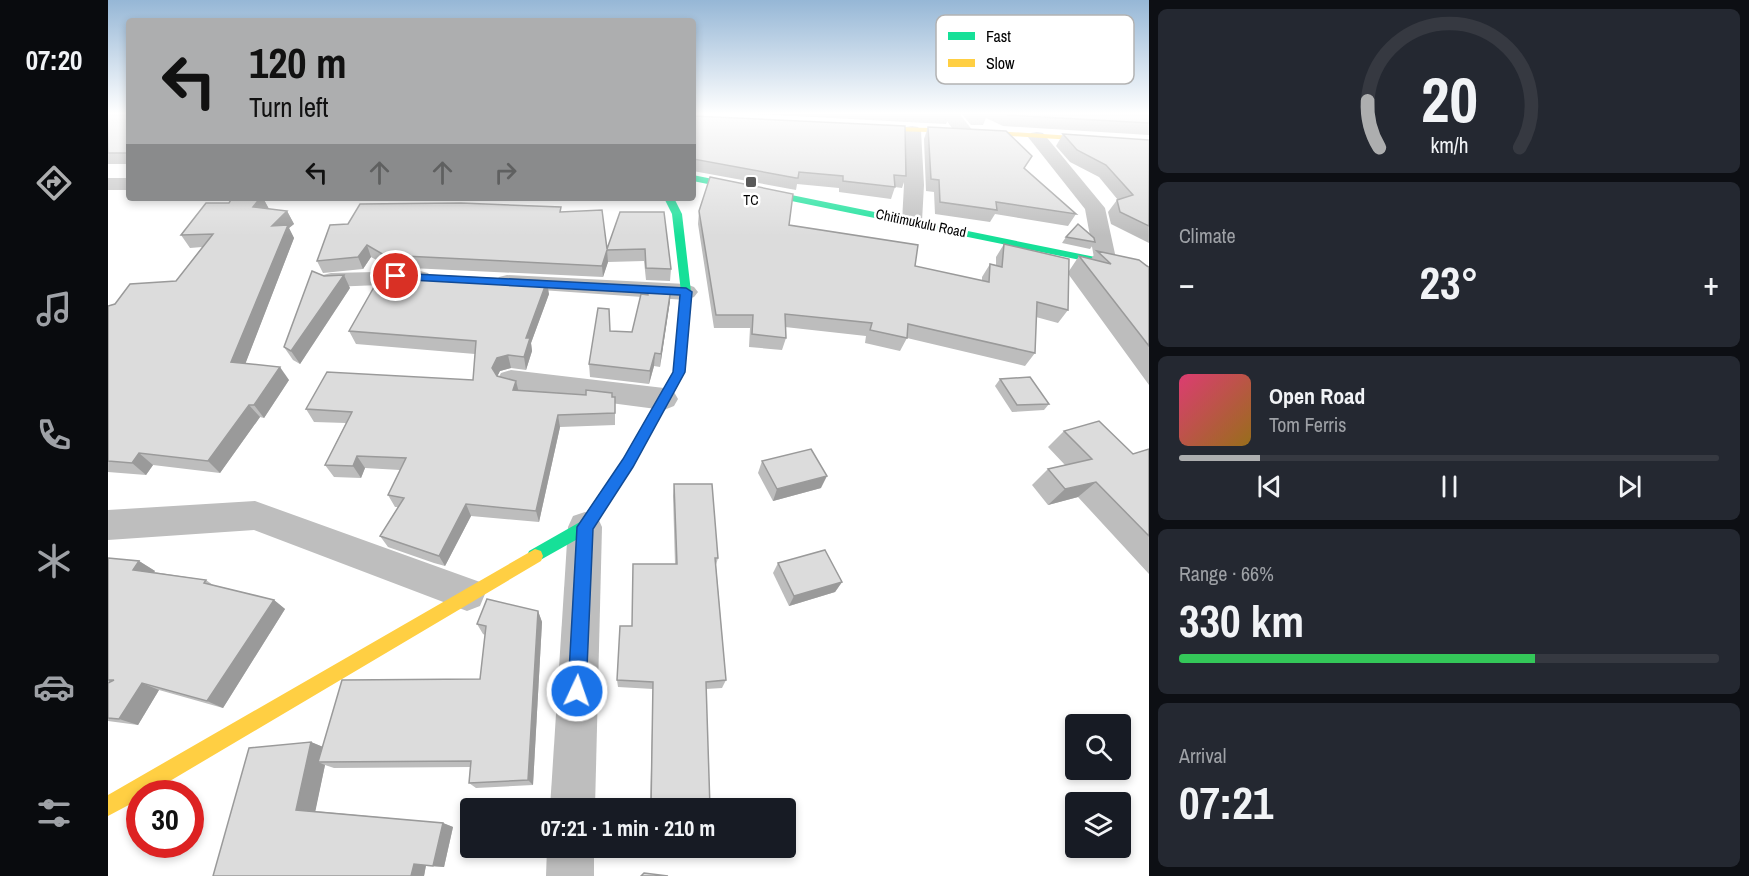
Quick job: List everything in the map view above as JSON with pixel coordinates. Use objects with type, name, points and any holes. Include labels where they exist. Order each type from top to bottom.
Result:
[{"type":"street","points":[[912,220],[913,154]]},
{"type":"street","points":[[1051,154],[1095,208],[1106,263]]},
{"type":"street","name":"Chitimukulu Road","points":[[696,179],[912,220],[1106,263],[1149,270]]},
{"type":"street","points":[[108,184],[126,184]]},
{"type":"street","points":[[108,806],[585,527],[628,463],[679,372],[686,292],[676,214],[670,201]]},
{"type":"street","points":[[331,280],[396,276],[441,279]]},
{"type":"street","points":[[486,281],[686,292]]},
{"type":"street","points":[[511,380],[664,399]]},
{"type":"street","points":[[108,525],[255,515],[467,594]]},
{"type":"street","points":[[572,798],[585,527]]},
{"type":"street","points":[[570,876],[571,858]]},
{"type":"building","points":[[696,154],[906,154],[906,176],[894,175],[895,187],[843,181],[843,176],[799,172],[796,178],[696,160]]},
{"type":"building","points":[[930,154],[1030,154],[1032,156],[1024,168],[1076,214],[996,202],[997,210],[940,202],[939,180],[931,179]]},
{"type":"building","points":[[1085,154],[1149,154],[1149,226],[1120,212],[1117,200],[1133,195],[1106,165]]},
{"type":"building","points":[[710,177],[793,194],[789,225],[918,245],[915,266],[989,282],[990,264],[1002,267],[1004,244],[1069,259],[1068,310],[1037,302],[1035,353],[908,324],[907,338],[870,330],[872,323],[785,314],[786,338],[752,334],[753,315],[716,315],[699,211]]},
{"type":"building","points":[[230,201],[258,201],[253,207],[287,211],[272,226],[288,225],[231,362],[280,367],[254,405],[249,405],[208,461],[139,453],[132,463],[108,461],[108,306],[115,304],[130,284],[176,281],[213,234],[181,235],[206,203],[229,203]]},
{"type":"building","points":[[461,203],[561,207],[560,212],[602,210],[607,249],[620,212],[664,212],[671,269],[646,268],[645,249],[607,250],[602,266],[384,255],[367,245],[358,257],[317,261],[330,225],[348,224],[360,204]]},
{"type":"building","points":[[1078,224],[1094,238],[1095,242],[1066,237]]},
{"type":"building","points":[[1097,251],[1139,260],[1149,267],[1149,346],[1079,256],[1111,264]]},
{"type":"building","points":[[312,271],[324,276],[344,275],[291,351],[284,347]]},
{"type":"building","points":[[382,273],[547,281],[526,338],[530,338],[524,357],[508,355],[497,358],[492,368],[497,376],[516,381],[513,390],[586,395],[586,390],[612,393],[612,397],[615,397],[615,413],[558,415],[536,511],[466,504],[439,556],[380,536],[404,498],[388,495],[406,458],[357,456],[353,466],[325,465],[352,412],[306,409],[327,372],[473,380],[476,341],[349,331]]},
{"type":"building","points":[[648,287],[671,288],[661,354],[655,353],[650,371],[589,364],[598,308],[609,309],[610,331],[632,332],[641,294],[648,295]]},
{"type":"building","points":[[1030,377],[1049,404],[1017,405],[1000,379]]},
{"type":"building","points":[[1099,421],[1133,454],[1149,449],[1149,536],[1096,482],[1065,489],[1048,469],[1092,459],[1064,431]]},
{"type":"building","points":[[811,449],[827,476],[777,489],[762,461]]},
{"type":"building","points":[[674,484],[712,484],[718,558],[715,558],[726,680],[706,682],[710,798],[651,798],[653,682],[617,680],[620,626],[632,626],[633,564],[677,564]]},
{"type":"building","points":[[825,550],[842,582],[794,596],[778,563]]},
{"type":"building","points":[[108,558],[139,561],[133,570],[206,580],[204,583],[274,600],[207,701],[142,683],[119,719],[108,718],[108,683],[114,680],[108,680]]},
{"type":"building","points":[[487,599],[538,611],[528,780],[469,783],[471,761],[318,762],[342,680],[480,679],[486,626],[477,624]]},
{"type":"building","points":[[311,742],[296,810],[443,823],[433,866],[414,864],[411,876],[213,876],[249,748]]},
{"type":"building","points":[[644,873],[668,876],[641,876]]},
{"type":"traffic: fast","points":[[696,179],[1149,271]]},
{"type":"traffic: fast","points":[[535,556],[585,527],[628,463],[679,372],[686,292],[677,214],[670,201]]},
{"type":"traffic: slow","points":[[108,806],[535,556]]},
{"type":"place","name":"TC","points":[[751,182]]},
{"type":"route","points":[[396,276],[686,292],[679,372],[628,463],[585,527],[577,691]]}]
